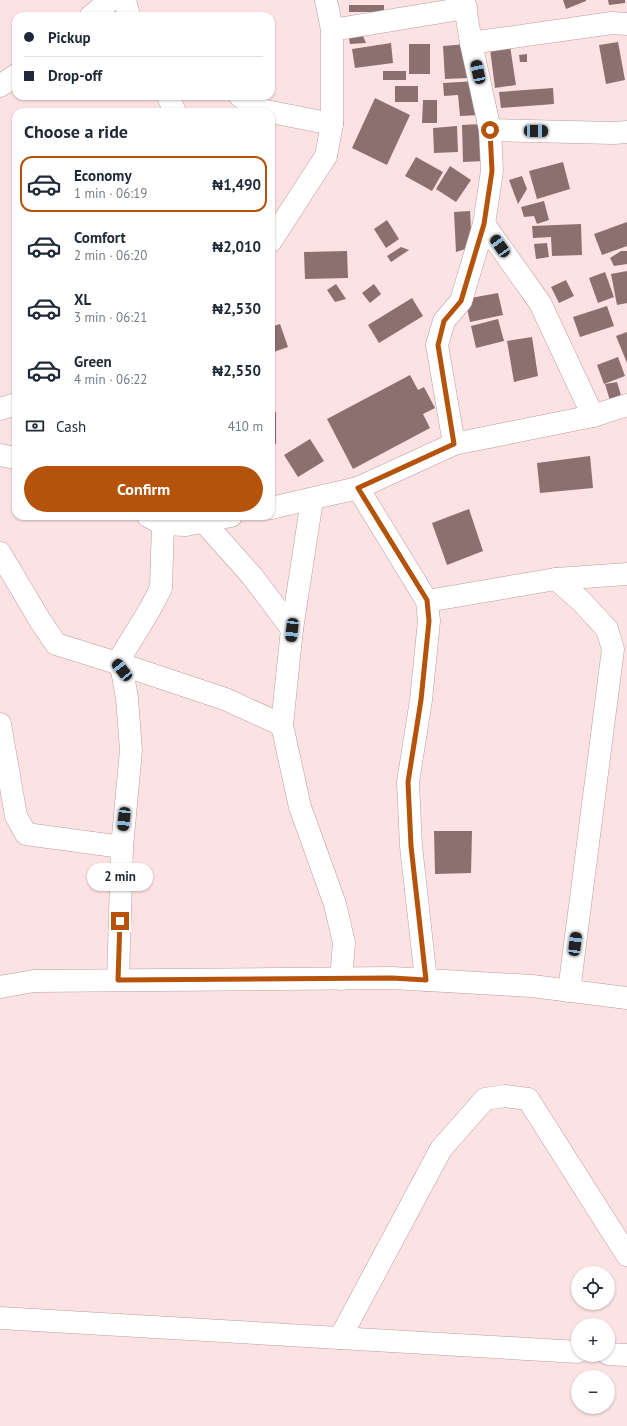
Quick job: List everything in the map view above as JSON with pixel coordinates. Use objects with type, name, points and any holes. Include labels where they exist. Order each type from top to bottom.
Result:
[{"type":"street","points":[[96,12],[111,0]]},
{"type":"street","points":[[125,0],[128,12]]},
{"type":"street","points":[[275,235],[326,156],[332,124],[332,30],[326,0]]},
{"type":"street","points":[[332,30],[465,4],[471,43],[490,130],[492,171],[484,224],[461,301],[444,321],[438,345],[454,444]]},
{"type":"street","points":[[471,43],[612,23],[627,24]]},
{"type":"street","points":[[0,86],[12,78]]},
{"type":"street","points":[[245,100],[255,108]]},
{"type":"street","points":[[275,114],[332,124]]},
{"type":"street","points":[[490,130],[627,132]]},
{"type":"street","points":[[484,224],[540,303],[593,416]]},
{"type":"street","points":[[0,409],[12,405]]},
{"type":"street","points":[[275,507],[312,500],[358,488],[454,444],[593,416],[627,405]]},
{"type":"street","points":[[0,455],[12,457]]},
{"type":"street","points":[[358,488],[427,600],[429,621],[421,700],[408,782],[411,846],[426,980]]},
{"type":"street","points":[[312,500],[292,630],[282,725],[300,807],[335,904],[344,943],[341,978]]},
{"type":"street","points":[[116,663],[150,611],[161,588],[156,520],[186,525],[201,520]]},
{"type":"street","points":[[205,520],[252,576],[292,630]]},
{"type":"street","points":[[0,553],[40,622],[56,644],[225,699],[282,725]]},
{"type":"street","points":[[427,600],[556,579],[627,574]]},
{"type":"street","points":[[556,579],[582,602],[607,630],[613,649],[569,991]]},
{"type":"street","points":[[116,663],[122,670],[125,684],[131,750],[122,847],[118,980]]},
{"type":"street","points":[[0,724],[16,816],[26,834],[122,847]]},
{"type":"street","points":[[0,987],[34,981],[392,978],[532,986],[627,998]]},
{"type":"street","points":[[340,1338],[441,1149],[486,1100],[505,1096],[528,1100],[627,1255]]},
{"type":"street","points":[[0,1318],[571,1352]]},
{"type":"street","points":[[615,1355],[627,1356]]},
{"type":"building","points":[[563,0],[586,0],[586,1],[566,9]]},
{"type":"building","points":[[608,0],[625,0],[625,3],[609,5]]},
{"type":"building","points":[[349,5],[384,5],[384,12],[349,12]]},
{"type":"building","points":[[361,31],[366,43],[350,44],[348,32]]},
{"type":"building","points":[[618,42],[625,80],[606,84],[599,45]]},
{"type":"building","points":[[391,43],[393,63],[355,68],[352,49]]},
{"type":"building","points":[[409,44],[430,44],[430,74],[409,74]]},
{"type":"building","points":[[468,44],[469,78],[445,79],[443,46]]},
{"type":"building","points":[[510,46],[516,85],[495,88],[490,49]]},
{"type":"building","points":[[527,54],[527,62],[520,62],[519,55]]},
{"type":"building","points":[[383,71],[406,71],[406,80],[383,80]]},
{"type":"building","points":[[477,81],[480,115],[460,116],[458,95],[444,96],[443,83]]},
{"type":"building","points":[[395,86],[418,86],[418,102],[395,102]]},
{"type":"building","points":[[553,88],[554,104],[501,108],[499,92]]},
{"type":"building","points":[[375,98],[410,115],[387,165],[352,148]]},
{"type":"building","points":[[423,100],[437,100],[437,123],[422,123]]},
{"type":"building","points":[[482,124],[484,161],[463,162],[462,125]]},
{"type":"building","points":[[457,126],[458,152],[434,153],[433,128]]},
{"type":"building","points":[[416,157],[443,172],[432,191],[405,176]]},
{"type":"building","points":[[563,162],[570,189],[537,199],[529,171]]},
{"type":"building","points":[[450,166],[471,180],[456,202],[436,189]]},
{"type":"building","points":[[522,176],[527,189],[518,204],[509,180]]},
{"type":"building","points":[[544,201],[549,220],[537,224],[534,216],[524,217],[521,207]]},
{"type":"building","points":[[470,211],[472,247],[456,252],[454,212]]},
{"type":"building","points":[[387,220],[399,239],[386,248],[374,229]]},
{"type":"building","points":[[627,222],[627,246],[602,255],[594,234]]},
{"type":"building","points":[[581,224],[582,255],[552,256],[551,237],[533,238],[532,226]]},
{"type":"building","points":[[547,243],[549,257],[536,259],[534,244]]},
{"type":"building","points":[[401,247],[409,250],[391,262],[387,256]]},
{"type":"building","points":[[347,251],[348,278],[305,279],[304,252]]},
{"type":"building","points":[[621,251],[627,251],[627,264],[614,266],[610,258]]},
{"type":"building","points":[[627,271],[627,303],[617,305],[611,274]]},
{"type":"building","points":[[605,272],[614,297],[598,303],[589,278]]},
{"type":"building","points":[[566,280],[574,296],[559,303],[551,287]]},
{"type":"building","points":[[336,284],[346,299],[335,302],[327,290]]},
{"type":"building","points":[[374,284],[381,294],[370,303],[362,293]]},
{"type":"building","points":[[498,293],[503,315],[470,322],[465,299]]},
{"type":"building","points":[[412,298],[423,316],[379,343],[368,325]]},
{"type":"building","points":[[607,306],[614,326],[580,337],[573,317]]},
{"type":"building","points":[[498,319],[504,341],[476,348],[471,326]]},
{"type":"building","points":[[280,324],[288,347],[275,352],[275,326]]},
{"type":"building","points":[[627,332],[627,363],[616,336]]},
{"type":"building","points":[[532,337],[538,376],[514,382],[507,341]]},
{"type":"building","points":[[618,357],[625,376],[604,384],[597,365]]},
{"type":"building","points":[[410,375],[418,390],[424,387],[435,408],[423,414],[430,428],[353,469],[327,419]]},
{"type":"building","points":[[617,382],[622,399],[611,404],[605,384]]},
{"type":"building","points":[[275,412],[276,412],[275,444]]},
{"type":"building","points":[[310,439],[324,461],[298,477],[284,455]]},
{"type":"building","points":[[590,456],[593,488],[540,493],[537,463]]},
{"type":"building","points":[[469,509],[483,551],[447,565],[432,523]]},
{"type":"building","points":[[434,831],[472,831],[471,873],[435,874]]},
{"type":"route","points":[[120,921],[118,980],[392,978],[426,980],[411,846],[408,782],[421,700],[429,621],[427,600],[358,488],[454,444],[438,345],[444,321],[461,301],[484,224],[492,171],[490,130]]}]
